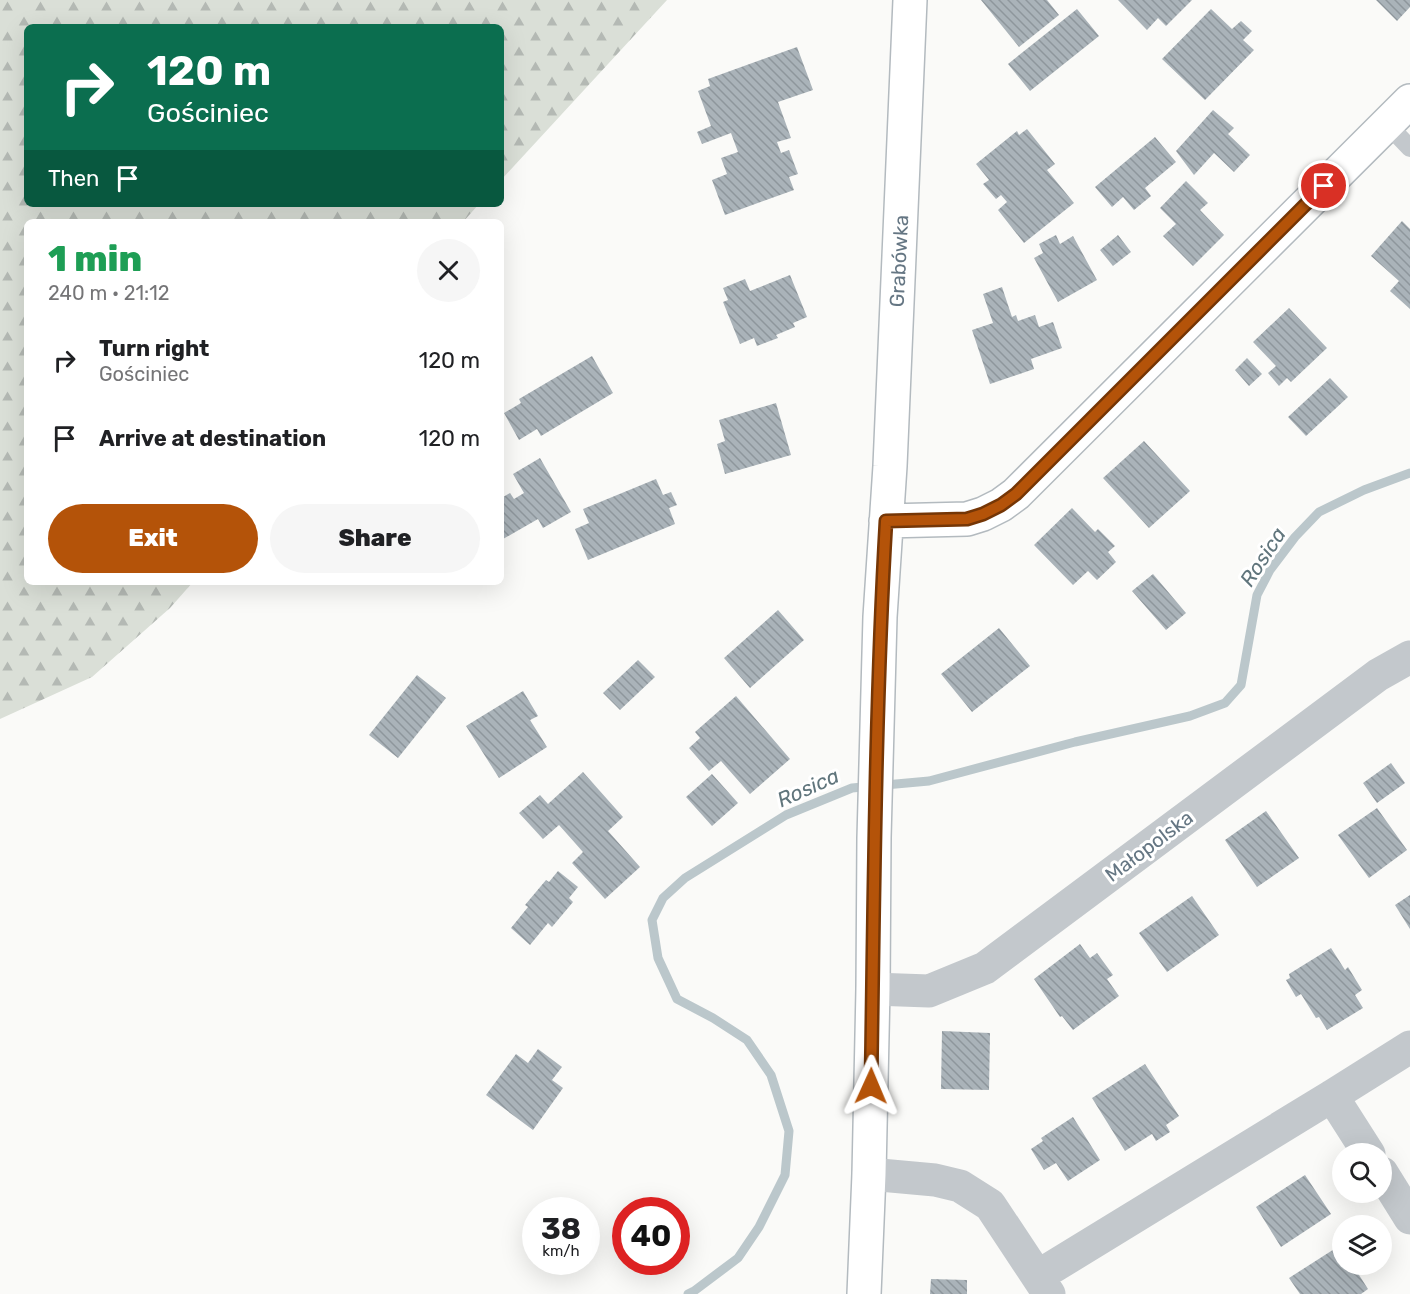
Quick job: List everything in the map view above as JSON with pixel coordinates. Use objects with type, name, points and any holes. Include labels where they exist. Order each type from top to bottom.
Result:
[{"type":"street","name":"Grabówka","points":[[864,1294],[869,1174],[880,616],[910,0]]},
{"type":"street","points":[[886,521],[967,519],[1001,505],[1016,494],[1410,101]]},
{"type":"street","name":"Małopolska","points":[[873,989],[929,992],[985,968],[1378,675],[1410,657]]},
{"type":"street","points":[[869,1174],[935,1180],[960,1186],[990,1205],[1043,1285],[1410,1047]]},
{"type":"street","points":[[1332,1096],[1362,1143]]},
{"type":"street","points":[[1392,1189],[1410,1218]]},
{"type":"lane","points":[[1387,124],[1410,148]]},
{"type":"green space","points":[[0,0],[667,0],[504,177],[504,24],[24,24],[24,207],[476,207],[466,219],[24,219],[24,585],[190,585],[170,608],[92,677],[0,719]]},
{"type":"building","points":[[981,0],[1047,0],[1059,15],[1019,47]]},
{"type":"building","points":[[1118,0],[1192,0],[1166,26],[1158,18],[1147,30]]},
{"type":"building","points":[[1376,0],[1410,0],[1410,7],[1397,21]]},
{"type":"building","points":[[1077,9],[1099,36],[1030,91],[1008,64]]},
{"type":"building","points":[[1211,9],[1232,29],[1241,21],[1252,31],[1243,40],[1254,50],[1205,100],[1162,59]]},
{"type":"building","points":[[797,47],[813,90],[778,102],[791,138],[777,142],[781,153],[789,150],[798,174],[789,177],[794,190],[725,215],[712,180],[727,174],[721,158],[738,152],[731,133],[702,144],[697,132],[711,126],[698,91],[710,86],[708,79]]},
{"type":"building","points":[[1213,110],[1234,128],[1228,134],[1250,155],[1234,172],[1214,153],[1194,175],[1176,151]]},
{"type":"building","points":[[1027,129],[1055,164],[1047,170],[1074,203],[1024,243],[998,210],[1007,202],[1001,195],[996,199],[983,184],[989,180],[976,164],[1017,131],[1019,135]]},
{"type":"building","points":[[1155,137],[1176,162],[1145,188],[1151,196],[1134,210],[1123,197],[1112,207],[1095,187]]},
{"type":"building","points":[[1186,181],[1208,203],[1200,210],[1224,235],[1193,266],[1163,236],[1176,224],[1160,208]]},
{"type":"building","points":[[1402,221],[1410,229],[1410,309],[1390,291],[1399,281],[1371,256]]},
{"type":"building","points":[[1056,235],[1060,244],[1073,236],[1097,280],[1058,302],[1034,258],[1043,253],[1039,244]]},
{"type":"building","points":[[1118,235],[1131,252],[1113,266],[1100,250]]},
{"type":"building","points":[[790,275],[807,317],[793,323],[795,327],[776,335],[778,338],[757,346],[754,338],[740,344],[723,302],[728,300],[723,288],[745,279],[750,291]]},
{"type":"building","points":[[1002,287],[1012,317],[1016,315],[1018,321],[1035,315],[1039,327],[1053,322],[1062,348],[1031,359],[1034,369],[990,384],[972,330],[993,323],[983,294]]},
{"type":"building","points":[[1289,308],[1327,348],[1291,382],[1287,378],[1279,386],[1268,373],[1276,366],[1253,342]]},
{"type":"building","points":[[592,356],[613,393],[541,436],[537,429],[519,440],[504,413],[521,403],[519,399]]},
{"type":"building","points":[[1247,358],[1262,374],[1249,386],[1235,370]]},
{"type":"building","points":[[1330,378],[1348,397],[1306,436],[1288,417]]},
{"type":"building","points":[[776,403],[791,455],[725,474],[717,444],[725,441],[719,420]]},
{"type":"building","points":[[1144,441],[1190,491],[1149,528],[1103,478]]},
{"type":"building","points":[[540,458],[571,512],[543,528],[538,519],[504,538],[504,496],[510,493],[514,499],[524,493],[513,474]]},
{"type":"building","points":[[656,479],[663,495],[671,492],[677,505],[669,508],[675,524],[588,560],[575,529],[589,523],[583,509]]},
{"type":"building","points":[[1072,508],[1095,532],[1098,529],[1115,546],[1108,552],[1116,562],[1097,580],[1088,571],[1073,585],[1034,545]]},
{"type":"building","points":[[1153,574],[1186,613],[1166,630],[1132,591]]},
{"type":"building","points":[[778,610],[804,640],[750,688],[724,658]]},
{"type":"building","points":[[999,628],[1030,666],[972,712],[941,674]]},
{"type":"building","points":[[638,660],[655,677],[620,710],[603,693]]},
{"type":"building","points":[[417,675],[446,698],[398,758],[369,735]]},
{"type":"building","points":[[523,691],[538,716],[530,720],[547,747],[499,778],[466,726]]},
{"type":"building","points":[[736,696],[790,759],[750,794],[721,761],[709,771],[689,748],[700,738],[695,732]]},
{"type":"building","points":[[1391,763],[1405,783],[1377,803],[1363,783]]},
{"type":"building","points":[[583,772],[623,817],[608,831],[640,867],[605,899],[572,863],[583,852],[559,825],[543,839],[519,813],[540,795],[548,804]]},
{"type":"building","points":[[712,774],[738,803],[712,826],[686,797]]},
{"type":"building","points":[[1377,808],[1407,850],[1369,878],[1338,835]]},
{"type":"building","points":[[1266,811],[1299,858],[1257,887],[1225,840]]},
{"type":"building","points":[[558,871],[578,887],[569,898],[573,902],[552,927],[548,923],[530,945],[511,928],[528,907],[525,905],[546,880],[549,882]]},
{"type":"building","points":[[1410,895],[1410,929],[1395,905]]},
{"type":"building","points":[[1192,896],[1219,935],[1167,972],[1139,933]]},
{"type":"building","points":[[1080,944],[1090,958],[1097,953],[1113,975],[1107,979],[1119,996],[1073,1030],[1062,1016],[1060,1017],[1034,979]]},
{"type":"building","points":[[1331,948],[1345,970],[1348,967],[1362,990],[1355,995],[1363,1008],[1327,1030],[1319,1017],[1316,1018],[1301,994],[1296,997],[1286,980],[1290,978],[1289,974]]},
{"type":"building","points":[[942,1031],[990,1033],[989,1090],[941,1089]]},
{"type":"building","points":[[538,1049],[562,1067],[552,1080],[563,1088],[533,1130],[486,1095],[516,1054],[528,1063]]},
{"type":"building","points":[[1145,1064],[1179,1116],[1166,1125],[1170,1132],[1156,1141],[1152,1134],[1125,1151],[1092,1098]]},
{"type":"building","points":[[1073,1117],[1100,1160],[1068,1181],[1056,1163],[1044,1170],[1031,1149],[1043,1141],[1041,1138]]},
{"type":"building","points":[[1305,1175],[1331,1214],[1281,1247],[1256,1207]]},
{"type":"building","points":[[1332,1250],[1332,1275],[1359,1275],[1368,1289],[1361,1294],[1300,1294],[1289,1278]]},
{"type":"building","points":[[931,1279],[967,1280],[967,1294],[930,1294]]},
{"type":"waterway","name":"Rosica","points":[[688,1294],[738,1258],[759,1227],[785,1175],[789,1131],[771,1075],[747,1040],[677,999],[658,958],[652,920],[663,898],[685,878],[786,815],[852,788],[929,781],[1075,742],[1190,716],[1225,703],[1241,685],[1257,595],[1270,570],[1295,537],[1319,512],[1364,490],[1410,473]]},
{"type":"route","points":[[871,1086],[875,799],[880,616],[886,521],[967,519],[1001,505],[1016,494],[1324,186]]}]
